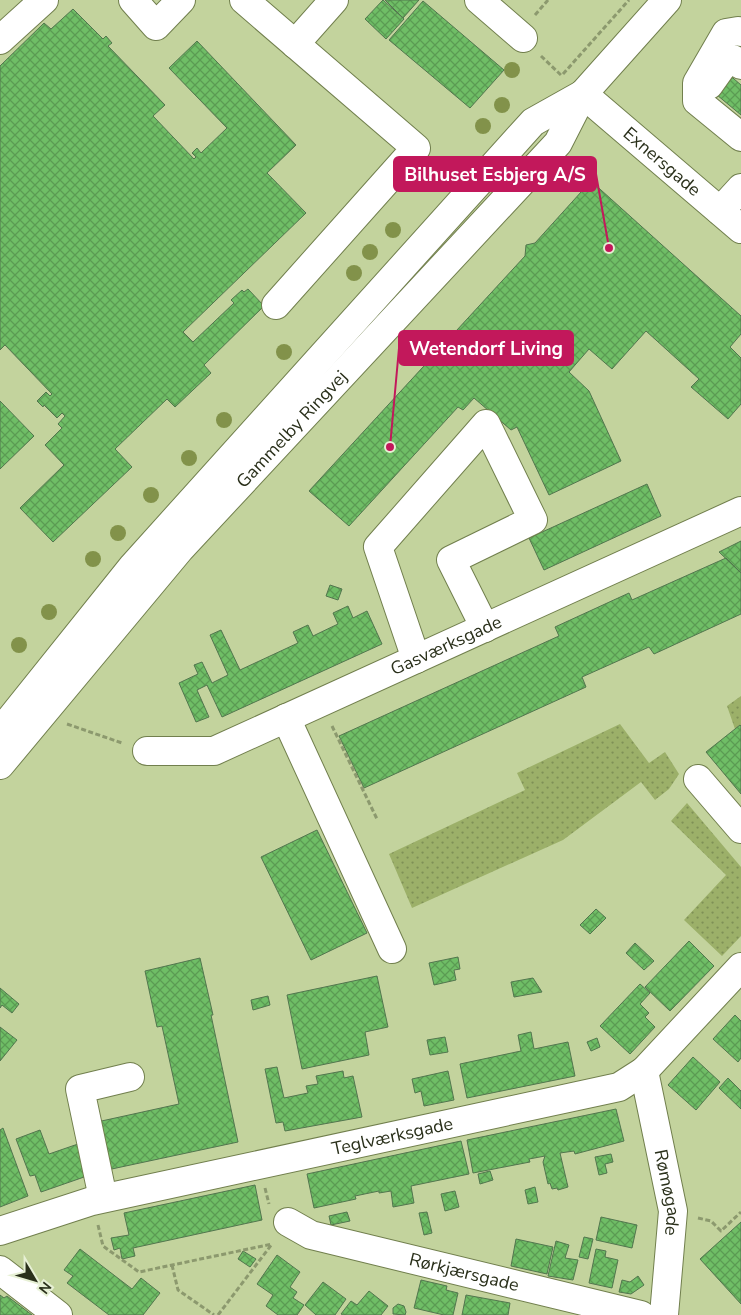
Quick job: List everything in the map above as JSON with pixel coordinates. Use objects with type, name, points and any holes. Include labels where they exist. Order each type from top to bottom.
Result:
[{"type":"street","points":[[0,40],[44,0]]},
{"type":"street","points":[[133,0],[156,26],[181,0]]},
{"type":"street","points":[[244,0],[416,148],[276,305]]},
{"type":"street","points":[[295,44],[334,0]]},
{"type":"street","points":[[479,0],[528,27]]},
{"type":"street","name":"Gammelby Ringvej","points":[[0,766],[180,548],[558,143],[583,94],[667,0]]},
{"type":"street","points":[[741,32],[726,33],[697,83],[697,100],[741,137]]},
{"type":"street","points":[[697,100],[726,61],[733,59],[741,65]]},
{"type":"street","name":"Gammelby Ringvej","points":[[0,732],[133,566],[533,122],[583,94]]},
{"type":"street","name":"Exnersgade","points":[[583,94],[741,229]]},
{"type":"street","points":[[720,211],[741,188]]},
{"type":"street","points":[[416,659],[378,547],[486,424],[533,520],[451,560],[485,628]]},
{"type":"street","name":"Gasværksgade","points":[[147,750],[214,751],[741,511]]},
{"type":"street","points":[[286,718],[392,949]]},
{"type":"street","points":[[698,779],[741,828]]},
{"type":"street","name":"Teglværksgade","points":[[0,1231],[98,1199],[619,1087],[644,1071],[741,966]]},
{"type":"street","name":"Rømøgade","points":[[644,1071],[673,1211],[664,1315]]},
{"type":"street","points":[[98,1199],[80,1089],[130,1078]]},
{"type":"street","name":"Rørkjærsgade","points":[[288,1222],[311,1235],[642,1315]]},
{"type":"street","points":[[0,1270],[58,1315]]},
{"type":"path","points":[[548,0],[528,27],[561,76],[583,94]]},
{"type":"path","points":[[321,702],[376,819]]},
{"type":"path","points":[[59,722],[147,750]]},
{"type":"path","points":[[172,1265],[178,1290],[216,1315],[288,1222],[269,1206],[260,1164]]},
{"type":"path","points":[[98,1199],[102,1246],[139,1272],[272,1244]]},
{"type":"path","points":[[673,1211],[711,1221],[721,1231],[741,1212]]},
{"type":"green space","points":[[741,696],[741,726],[735,729],[727,706]]},
{"type":"green space","points":[[620,724],[649,763],[665,752],[679,774],[669,789],[655,800],[641,782],[563,840],[412,908],[389,854],[525,790],[517,773]]},
{"type":"green space","points":[[687,803],[741,867],[741,936],[722,956],[684,920],[726,875],[671,821]]},
{"type":"building","points":[[383,0],[404,19],[386,39],[365,19]]},
{"type":"building","points":[[385,0],[419,0],[403,18]]},
{"type":"building","points":[[423,1],[504,70],[470,108],[389,40]]},
{"type":"building","points":[[73,9],[103,39],[106,36],[112,43],[108,46],[165,105],[153,116],[194,159],[196,157],[192,153],[197,148],[201,153],[227,128],[169,68],[197,41],[296,145],[267,173],[306,213],[183,332],[193,342],[234,303],[231,300],[242,290],[244,292],[248,289],[264,306],[204,365],[211,373],[175,407],[167,399],[115,449],[132,467],[53,542],[20,508],[64,465],[45,445],[62,428],[58,424],[65,416],[62,413],[57,418],[37,401],[46,392],[50,396],[52,394],[5,345],[0,350],[0,66],[44,23],[51,29]]},
{"type":"building","points":[[726,72],[741,85],[741,115],[711,90]]},
{"type":"building","points":[[591,181],[741,316],[741,334],[730,347],[741,358],[741,404],[728,419],[691,387],[699,379],[646,331],[612,369],[589,349],[569,372],[589,391],[621,461],[549,495],[517,427],[511,430],[474,398],[463,410],[458,407],[349,526],[309,491],[525,256],[526,245],[535,243]]},
{"type":"building","points":[[0,401],[34,436],[0,469]]},
{"type":"building","points":[[647,484],[661,516],[544,570],[529,538]]},
{"type":"building","points":[[741,541],[741,573],[719,552]]},
{"type":"building","points":[[726,558],[741,573],[741,614],[654,654],[649,647],[582,677],[586,687],[364,788],[339,736],[559,636],[555,627],[629,593],[632,600]]},
{"type":"building","points":[[330,585],[342,589],[338,600],[326,596]]},
{"type":"building","points":[[348,606],[353,618],[367,611],[382,644],[222,717],[207,685],[197,690],[209,717],[196,722],[179,683],[198,674],[194,665],[202,662],[212,683],[228,675],[210,635],[221,630],[240,670],[298,643],[293,632],[308,625],[313,636],[338,624],[333,613]]},
{"type":"building","points":[[741,726],[741,794],[706,752]]},
{"type":"building","points":[[317,830],[367,933],[311,960],[261,857]]},
{"type":"building","points":[[596,909],[606,918],[590,934],[580,925]]},
{"type":"building","points":[[689,941],[714,966],[670,1011],[645,987]]},
{"type":"building","points":[[635,943],[654,961],[644,970],[626,953]]},
{"type":"building","points":[[458,957],[460,969],[454,970],[456,980],[434,985],[429,963]]},
{"type":"building","points":[[200,958],[238,1142],[107,1170],[97,1122],[179,1104],[162,1026],[157,1027],[145,971]]},
{"type":"building","points":[[377,976],[388,1027],[365,1032],[369,1055],[302,1069],[287,995]]},
{"type":"building","points":[[533,978],[542,992],[514,997],[511,982]]},
{"type":"building","points":[[640,984],[650,993],[640,1004],[649,1013],[645,1017],[655,1027],[630,1054],[600,1026]]},
{"type":"building","points":[[0,988],[19,1004],[12,1013],[2,1005],[0,1008]]},
{"type":"building","points":[[268,996],[270,1005],[253,1010],[251,1000]]},
{"type":"building","points":[[735,1015],[741,1021],[741,1058],[738,1062],[713,1039]]},
{"type":"building","points":[[0,1027],[17,1040],[0,1061]]},
{"type":"building","points":[[531,1032],[534,1049],[568,1042],[575,1076],[467,1098],[460,1064],[521,1051],[518,1035]]},
{"type":"building","points":[[445,1037],[448,1052],[430,1055],[427,1040]]},
{"type":"building","points":[[597,1038],[600,1047],[591,1051],[587,1042]]},
{"type":"building","points":[[693,1057],[720,1082],[696,1110],[668,1085]]},
{"type":"building","points":[[277,1067],[284,1098],[308,1093],[306,1086],[318,1084],[316,1076],[343,1071],[344,1078],[353,1076],[362,1117],[285,1131],[283,1122],[276,1123],[265,1069]]},
{"type":"building","points":[[448,1071],[454,1100],[424,1106],[421,1091],[415,1093],[412,1079]]},
{"type":"building","points":[[728,1078],[741,1091],[741,1109],[719,1088]]},
{"type":"building","points":[[616,1109],[624,1141],[575,1154],[574,1151],[560,1153],[568,1187],[558,1190],[557,1188],[552,1189],[550,1183],[548,1184],[543,1162],[545,1156],[529,1159],[530,1162],[473,1173],[467,1140]]},
{"type":"building","points":[[3,1128],[28,1196],[0,1207],[0,1130]]},
{"type":"building","points":[[40,1130],[49,1154],[78,1144],[87,1176],[41,1192],[35,1175],[30,1176],[16,1139]]},
{"type":"building","points":[[461,1141],[469,1174],[411,1186],[414,1203],[393,1207],[391,1191],[379,1193],[379,1191],[355,1196],[356,1199],[314,1208],[307,1174]]},
{"type":"building","points":[[611,1154],[613,1162],[605,1164],[607,1173],[599,1175],[595,1157]]},
{"type":"building","points":[[490,1171],[493,1180],[480,1184],[478,1174]]},
{"type":"building","points":[[255,1185],[262,1220],[133,1248],[135,1256],[122,1259],[120,1248],[114,1250],[111,1238],[129,1235],[124,1213]]},
{"type":"building","points":[[535,1187],[538,1202],[528,1204],[525,1190]]},
{"type":"building","points":[[455,1191],[459,1207],[445,1211],[441,1194]]},
{"type":"building","points":[[347,1212],[350,1221],[331,1225],[329,1216]]},
{"type":"building","points":[[427,1212],[432,1233],[424,1235],[419,1213]]},
{"type":"building","points":[[601,1217],[637,1225],[632,1248],[596,1240]]},
{"type":"building","points":[[741,1222],[741,1304],[700,1259]]},
{"type":"building","points":[[584,1237],[593,1239],[588,1259],[579,1257]]},
{"type":"building","points":[[516,1239],[553,1247],[547,1274],[511,1266]]},
{"type":"building","points":[[556,1241],[569,1245],[565,1258],[578,1260],[573,1280],[548,1276]]},
{"type":"building","points":[[80,1249],[132,1289],[141,1278],[160,1293],[143,1315],[109,1315],[67,1283],[73,1276],[64,1270]]},
{"type":"building","points":[[596,1249],[606,1251],[605,1257],[618,1260],[612,1288],[589,1283]]},
{"type":"building","points":[[243,1251],[256,1259],[250,1267],[238,1259]]},
{"type":"building","points":[[277,1255],[300,1272],[290,1287],[297,1292],[293,1298],[304,1305],[297,1315],[278,1315],[266,1306],[273,1295],[257,1284]]},
{"type":"building","points":[[638,1276],[644,1285],[631,1294],[619,1292],[622,1280],[630,1282]]},
{"type":"building","points":[[421,1280],[447,1286],[446,1290],[458,1293],[453,1315],[444,1315],[414,1308]]},
{"type":"building","points":[[323,1282],[346,1299],[335,1315],[316,1315],[305,1305]]},
{"type":"building","points":[[369,1291],[388,1306],[381,1315],[341,1314],[351,1301],[357,1305]]},
{"type":"building","points":[[0,1295],[4,1298],[7,1296],[32,1315],[0,1315]]},
{"type":"building","points":[[466,1295],[510,1303],[508,1315],[462,1315]]},
{"type":"building","points":[[398,1304],[404,1306],[405,1315],[393,1314],[393,1308]]},
{"type":"place","name":"Bilhuset Esbjerg A/S","points":[[609,248]]},
{"type":"place","name":"Wetendorf Living","points":[[390,447]]}]
